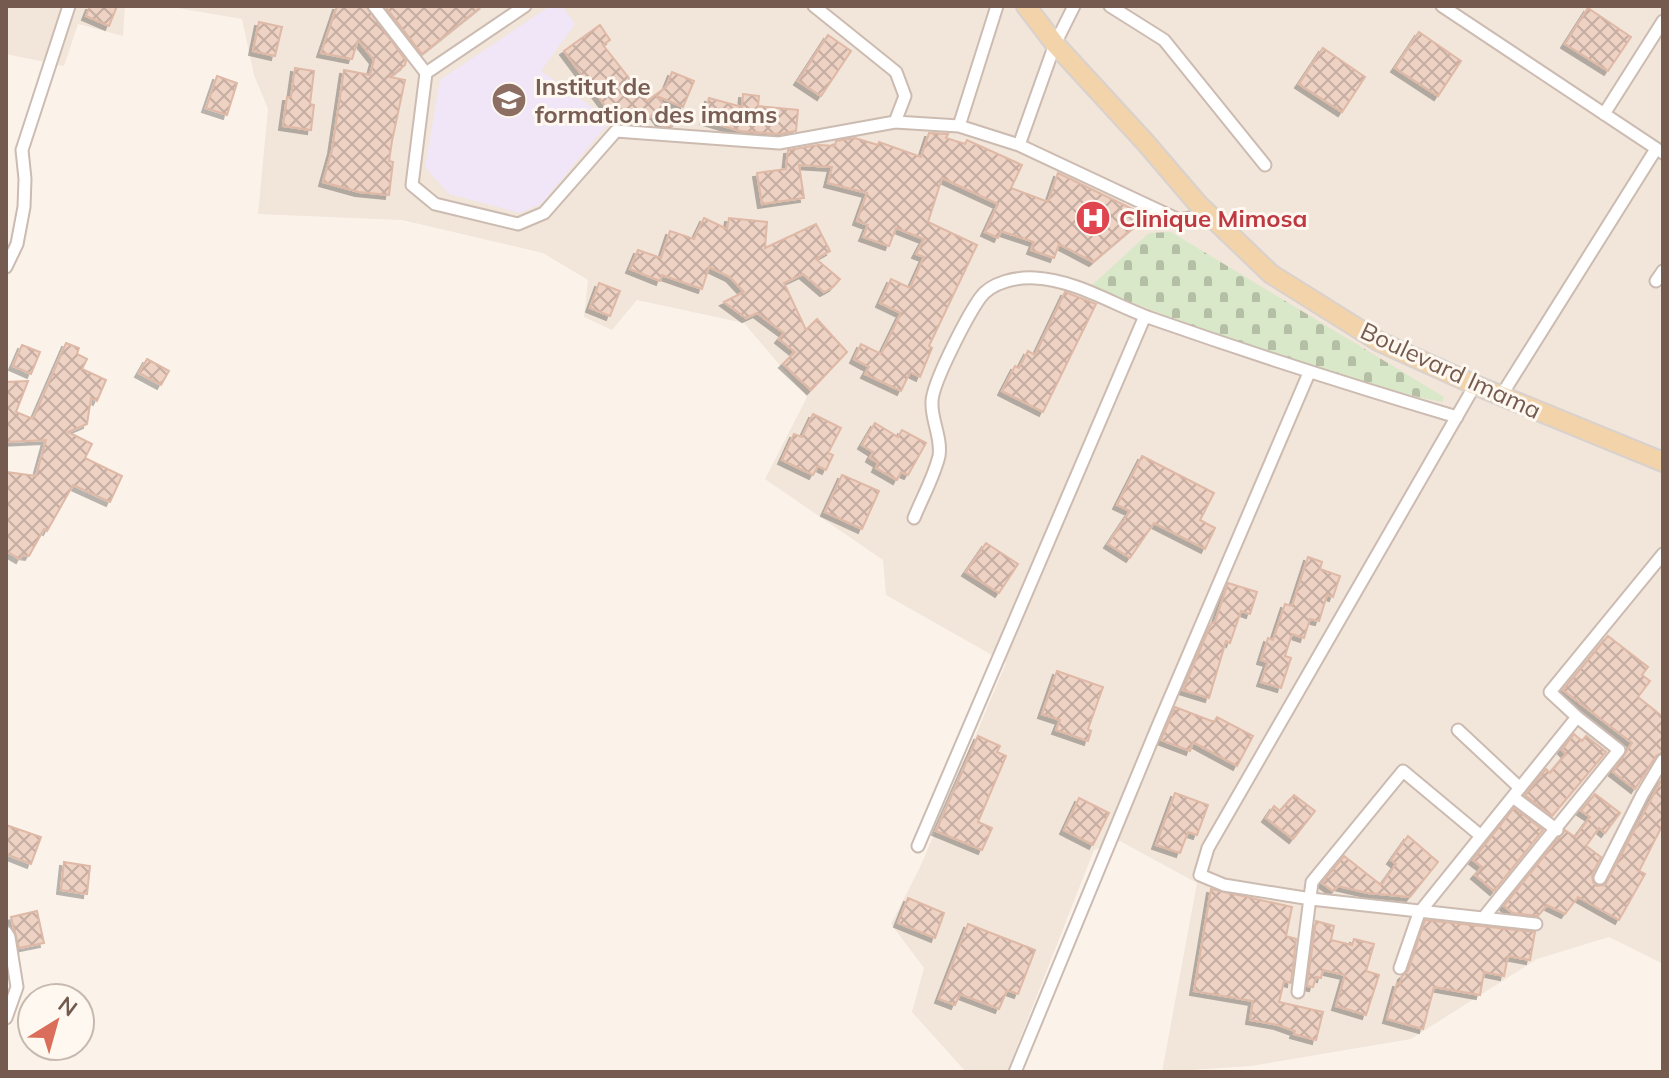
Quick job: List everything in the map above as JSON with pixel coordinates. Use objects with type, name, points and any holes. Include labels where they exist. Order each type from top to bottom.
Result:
[{"type":"main road","name":"Boulevard Imama","points":[[1026,6],[1055,44],[1208,214],[1271,274],[1378,341],[1475,385],[1663,462]]},
{"type":"street","points":[[6,267],[17,244],[24,207],[22,150],[69,6]]},
{"type":"street","points":[[374,6],[426,73],[412,185],[435,204],[518,224],[544,213],[616,131],[779,143],[895,122],[959,126],[1019,145],[1179,220],[1208,214]]},
{"type":"street","points":[[426,73],[525,6]]},
{"type":"street","points":[[814,6],[896,72],[905,96],[895,122]]},
{"type":"street","points":[[959,126],[997,6]]},
{"type":"street","points":[[1019,145],[1055,44],[1074,6]]},
{"type":"street","points":[[1110,6],[1164,40],[1265,165]]},
{"type":"street","points":[[1442,6],[1660,151],[1501,396]]},
{"type":"street","points":[[1604,114],[1663,21]]},
{"type":"street","points":[[914,518],[940,448],[932,412],[933,393],[982,295],[999,284],[1018,278],[1037,278],[1074,287],[1145,316],[1309,373],[1457,417]]},
{"type":"street","points":[[918,846],[1145,316]]},
{"type":"street","points":[[1015,1072],[1151,742],[1309,373]]},
{"type":"street","points":[[1475,385],[1208,848],[1200,875],[1224,885],[1311,899],[1536,924]]},
{"type":"street","points":[[1484,917],[1619,750],[1550,692],[1663,554]]},
{"type":"street","points":[[1400,968],[1419,913],[1577,717]]},
{"type":"street","points":[[1458,730],[1557,830]]},
{"type":"street","points":[[1600,878],[1663,760]]},
{"type":"street","points":[[1298,992],[1312,882],[1403,771],[1481,836]]},
{"type":"street","points":[[6,932],[17,987],[6,1018]]},
{"type":"shaded area","points":[[6,6],[125,6],[123,36],[78,24],[64,66],[6,54]]},
{"type":"shaded area","points":[[166,6],[1663,6],[1663,964],[1609,937],[1537,959],[1411,1039],[1251,1066],[1162,1072],[1197,883],[1120,841],[1094,850],[1007,1072],[966,1072],[912,1012],[924,968],[891,924],[921,865],[1006,663],[886,595],[883,560],[765,479],[807,397],[744,323],[637,300],[612,330],[584,317],[588,280],[543,253],[402,220],[258,214],[268,109],[254,75],[242,19]]},
{"type":"shaded area","name":"Institut de formation des imams","points":[[550,6],[562,6],[575,24],[541,71],[611,120],[541,204],[520,213],[449,194],[425,167],[440,80]]},
{"type":"green space","points":[[1171,232],[1444,397],[1442,402],[1308,367],[1090,287],[1149,233]]},
{"type":"building","points":[[90,6],[117,6],[109,26],[86,16]]},
{"type":"building","points":[[337,6],[366,6],[406,61],[390,77],[405,80],[389,161],[393,162],[389,195],[359,192],[323,182],[332,150],[344,70],[370,75],[374,60],[358,40],[352,59],[321,53]]},
{"type":"building","points":[[385,6],[482,6],[422,54]]},
{"type":"building","points":[[1588,8],[1631,37],[1608,71],[1565,44]]},
{"type":"building","points":[[259,22],[282,27],[275,56],[253,51]]},
{"type":"building","points":[[600,25],[610,40],[603,45],[647,101],[666,87],[672,72],[694,81],[683,107],[657,96],[676,122],[663,126],[654,114],[641,124],[629,121],[618,123],[564,51]]},
{"type":"building","points":[[1419,32],[1461,61],[1438,96],[1395,68]]},
{"type":"building","points":[[828,35],[851,51],[821,96],[798,81]]},
{"type":"building","points":[[1323,48],[1365,77],[1342,112],[1299,84]]},
{"type":"building","points":[[295,68],[314,71],[311,130],[283,126]]},
{"type":"building","points":[[217,76],[237,83],[227,115],[206,108]]},
{"type":"building","points":[[743,94],[759,96],[758,106],[798,110],[796,131],[779,134],[740,131],[704,120],[709,98],[742,107]]},
{"type":"building","points":[[929,133],[948,134],[946,138],[965,144],[967,140],[1022,165],[1011,188],[1048,202],[1058,173],[1147,216],[1093,262],[1059,244],[1054,258],[1031,250],[1034,242],[1001,231],[998,238],[985,232],[998,204],[942,178],[928,222],[977,245],[929,346],[932,348],[920,377],[910,372],[901,391],[865,374],[869,367],[854,359],[861,344],[881,354],[901,313],[880,303],[891,279],[910,288],[924,257],[916,254],[924,239],[896,228],[889,246],[863,237],[868,225],[857,221],[867,193],[828,183],[832,167],[799,165],[804,198],[762,204],[757,173],[786,169],[788,150],[818,145],[835,146],[836,141],[855,138],[878,145],[879,142],[921,157]]},
{"type":"building","points":[[704,218],[727,229],[729,218],[767,222],[765,248],[816,224],[830,251],[816,259],[840,279],[824,292],[803,274],[784,283],[806,330],[817,319],[847,352],[811,390],[783,364],[795,352],[779,339],[784,333],[757,313],[746,318],[724,302],[744,292],[730,277],[709,267],[702,289],[662,275],[660,281],[630,269],[638,250],[661,258],[670,231],[694,239]]},
{"type":"building","points":[[599,283],[620,291],[610,316],[590,308]]},
{"type":"building","points":[[1065,292],[1096,304],[1043,412],[1002,391],[1015,366],[1019,368],[1028,351],[1035,355]]},
{"type":"building","points":[[66,343],[79,348],[77,354],[87,359],[82,369],[106,380],[97,401],[91,398],[87,424],[68,432],[92,444],[85,458],[122,476],[110,502],[73,485],[47,531],[44,529],[29,556],[22,555],[20,559],[6,551],[6,472],[36,476],[46,440],[6,442],[6,382],[28,381],[16,412],[33,419]]},
{"type":"building","points":[[22,345],[40,352],[31,374],[13,366]]},
{"type":"building","points":[[147,359],[169,371],[161,385],[139,373]]},
{"type":"building","points":[[813,414],[841,428],[828,453],[833,455],[826,470],[818,466],[813,475],[782,460],[794,434],[802,437]]},
{"type":"building","points":[[875,423],[898,437],[902,430],[926,443],[908,475],[901,472],[897,480],[876,468],[878,463],[870,458],[873,452],[862,445]]},
{"type":"building","points":[[1142,456],[1214,493],[1200,520],[1215,528],[1205,549],[1154,523],[1130,558],[1108,544],[1130,511],[1117,505]]},
{"type":"building","points":[[842,475],[879,491],[862,529],[825,512]]},
{"type":"building","points":[[986,543],[1018,564],[999,593],[966,572]]},
{"type":"building","points":[[1308,557],[1322,562],[1320,569],[1340,576],[1333,597],[1327,595],[1319,621],[1310,619],[1304,638],[1292,634],[1285,656],[1291,658],[1281,688],[1261,682],[1268,662],[1261,660],[1268,638],[1273,640],[1285,604],[1292,606]]},
{"type":"building","points":[[1228,583],[1257,592],[1250,614],[1241,611],[1230,643],[1226,641],[1209,698],[1183,690],[1211,624],[1215,622]]},
{"type":"building","points":[[1608,636],[1648,667],[1642,675],[1650,681],[1638,697],[1663,717],[1663,752],[1656,756],[1635,789],[1613,772],[1632,743],[1563,690]]},
{"type":"building","points":[[1057,671],[1103,687],[1088,729],[1091,731],[1088,741],[1056,730],[1060,720],[1042,714]]},
{"type":"building","points":[[1175,707],[1214,722],[1217,717],[1253,736],[1237,766],[1193,742],[1190,751],[1161,740]]},
{"type":"building","points":[[1574,734],[1582,741],[1586,736],[1606,752],[1552,816],[1525,795],[1546,769],[1550,773],[1566,754],[1562,750]]},
{"type":"building","points":[[978,736],[1000,746],[997,752],[1006,756],[978,822],[992,828],[982,850],[936,831]]},
{"type":"building","points":[[1663,777],[1663,824],[1639,871],[1645,874],[1619,920],[1578,897],[1565,914],[1547,905],[1538,916],[1513,913],[1504,906],[1565,830],[1575,837],[1590,817],[1581,811],[1595,794],[1620,813],[1605,833],[1599,828],[1586,846],[1601,857],[1592,875],[1593,882],[1597,886],[1605,885]]},
{"type":"building","points":[[1175,793],[1208,805],[1197,835],[1188,832],[1180,853],[1156,845]]},
{"type":"building","points":[[1294,795],[1315,811],[1293,839],[1266,818],[1274,806],[1280,811]]},
{"type":"building","points":[[1079,798],[1109,813],[1093,845],[1064,830]]},
{"type":"building","points":[[1514,808],[1543,830],[1494,891],[1475,875],[1482,867],[1473,860]]},
{"type":"building","points":[[6,825],[41,837],[31,864],[6,854]]},
{"type":"building","points":[[1408,836],[1438,862],[1410,897],[1338,886],[1333,891],[1322,883],[1344,856],[1381,885],[1396,864],[1391,860]]},
{"type":"building","points":[[64,862],[90,866],[87,894],[61,890]]},
{"type":"building","points":[[1211,889],[1292,907],[1286,936],[1296,939],[1291,983],[1284,981],[1279,1002],[1323,1012],[1316,1040],[1294,1034],[1295,1031],[1278,1025],[1250,1020],[1253,1001],[1194,991]]},
{"type":"building","points":[[908,898],[944,913],[935,938],[898,923]]},
{"type":"building","points":[[37,911],[44,943],[19,948],[11,917]]},
{"type":"building","points":[[1425,920],[1535,932],[1530,960],[1508,956],[1504,976],[1484,972],[1480,995],[1434,987],[1423,1029],[1387,1019],[1397,983],[1400,984],[1402,976],[1408,971]]},
{"type":"building","points":[[1316,921],[1334,926],[1331,940],[1352,945],[1354,939],[1374,944],[1366,971],[1379,975],[1366,1015],[1336,1006],[1345,975],[1323,970],[1321,978],[1316,977],[1313,987],[1307,986]]},
{"type":"building","points":[[968,924],[1035,950],[1018,994],[1007,990],[999,1009],[960,994],[955,1005],[939,999]]},
{"type":"railway","points":[[398,1072],[451,1072]]},
{"type":"place","name":"Institut de formation des imams","points":[[509,100]]},
{"type":"place","name":"Clinique Mimosa","points":[[1093,218]]}]
